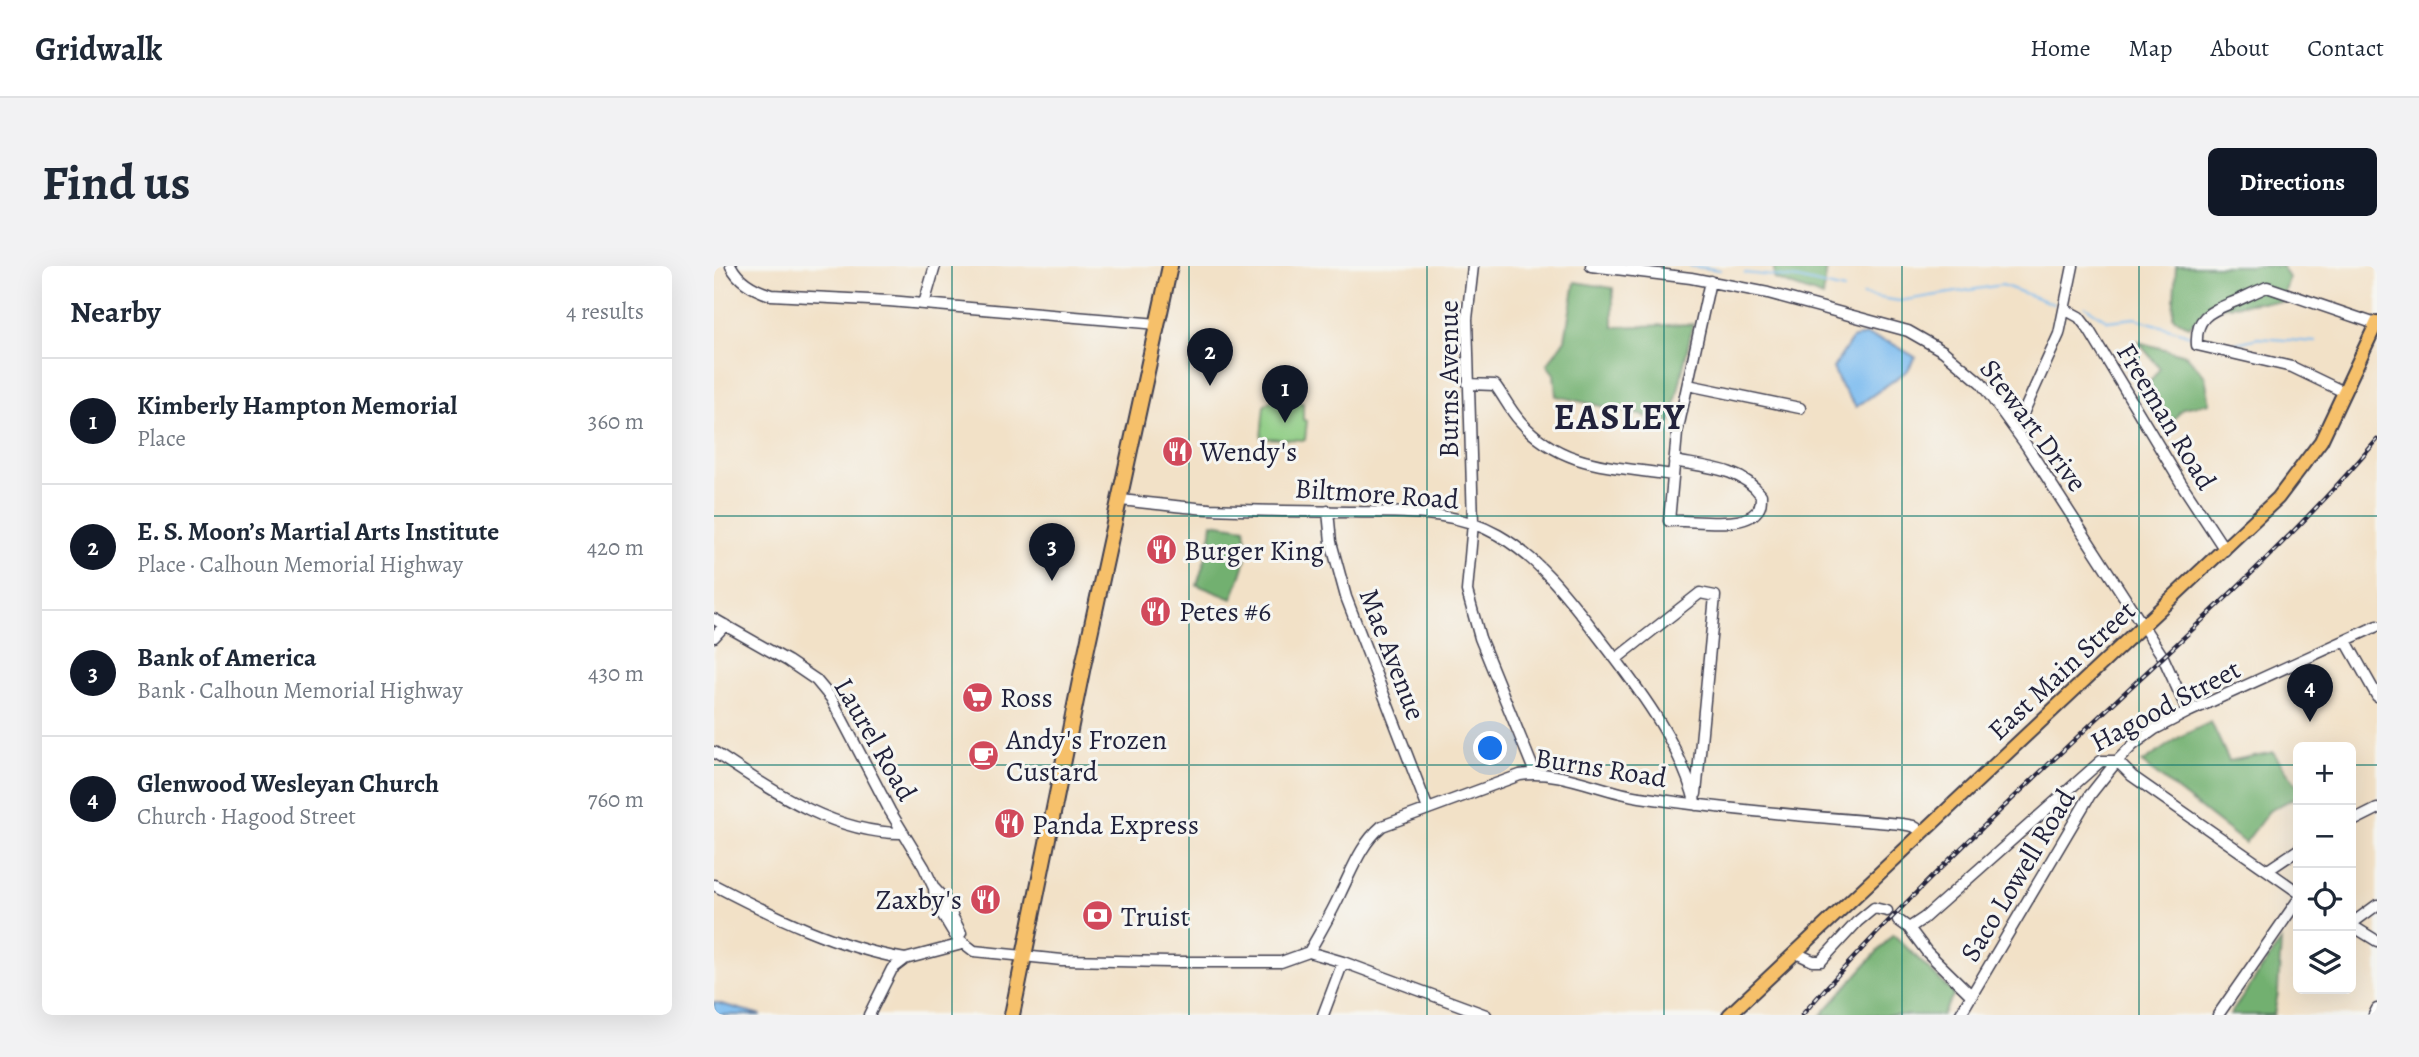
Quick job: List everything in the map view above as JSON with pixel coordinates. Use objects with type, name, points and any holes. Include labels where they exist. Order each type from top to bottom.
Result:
[{"type":"highway","points":[[1013,1015],[1170,266]]},
{"type":"main road","name":"East Main Street","points":[[1729,1015],[2278,498],[2314,453],[2377,323]]},
{"type":"street","points":[[731,266],[743,282],[772,295],[924,304],[1158,324]]},
{"type":"street","points":[[924,304],[935,266]]},
{"type":"street","name":"Burns Avenue","points":[[1473,266],[1467,319],[1473,523],[1466,592],[1480,638],[1535,773]]},
{"type":"street","name":"Stewart Drive","points":[[1591,266],[1710,281],[1768,293],[1908,331],[1943,351],[1981,383],[2016,429],[2165,662],[2188,712]]},
{"type":"street","points":[[2016,429],[2052,354],[2066,310],[2073,266]]},
{"type":"street","points":[[1674,461],[1737,474],[1752,483],[1761,495],[1760,509],[1738,522],[1687,519],[1669,521],[1674,461],[1677,433],[1710,281]]},
{"type":"street","points":[[2344,392],[2292,368],[2197,345],[2196,334],[2200,323],[2219,306],[2267,287],[2377,323]]},
{"type":"street","name":"Freeman Road","points":[[2066,310],[2079,317],[2089,330],[2181,483],[2225,550]]},
{"type":"street","points":[[1468,383],[1495,385],[1521,422],[1559,454],[1580,461],[1673,475]]},
{"type":"street","points":[[1688,385],[1800,408]]},
{"type":"street","name":"Biltmore Road","points":[[1120,500],[1208,509],[1418,513],[1453,517],[1473,523],[1509,542],[1542,568],[1616,659],[1667,733],[1690,783],[1696,805]]},
{"type":"street","name":"Mae Avenue","points":[[1328,511],[1331,542],[1346,597],[1428,809]]},
{"type":"street","points":[[1616,659],[1700,593],[1715,596],[1696,805]]},
{"type":"street","name":"Laurel Road","points":[[714,619],[816,680],[831,698],[903,833],[934,888],[943,898],[962,936],[962,944]]},
{"type":"street","points":[[714,637],[725,625]]},
{"type":"street","name":"Hagood Street","points":[[1909,928],[1924,918],[2101,761],[2117,761],[2155,729],[2377,626]]},
{"type":"street","points":[[2346,641],[2377,696]]},
{"type":"street","points":[[714,752],[824,816],[862,829],[903,833]]},
{"type":"street","points":[[2117,761],[2143,784],[2293,888]]},
{"type":"street","name":"Saco Lowell Road","points":[[1960,1015],[2090,795],[2117,761]]},
{"type":"street","name":"Burns Road","points":[[1309,952],[1339,898],[1358,855],[1372,834],[1382,826],[1520,775],[1535,773],[1568,779],[1625,795],[1696,805],[1902,824],[1923,832]]},
{"type":"street","points":[[2356,820],[2377,809]]},
{"type":"street","points":[[2268,870],[2293,853]]},
{"type":"street","points":[[714,885],[803,929],[867,952],[905,959]]},
{"type":"street","points":[[2356,920],[2377,905]]},
{"type":"street","points":[[2218,1015],[2293,907]]},
{"type":"street","points":[[1796,953],[1813,961],[1821,961],[1857,922],[1874,908],[1887,911]]},
{"type":"street","points":[[1898,920],[1909,928],[1927,952],[1972,996]]},
{"type":"street","points":[[2356,927],[2377,941]]},
{"type":"street","points":[[869,1015],[892,969],[905,959],[962,944],[987,954],[1113,962],[1280,962],[1309,952],[1486,1015]]},
{"type":"street","points":[[1323,1015],[1343,962]]},
{"type":"street","points":[[2374,1015],[2377,1009]]},
{"type":"green space","points":[[1774,266],[1827,266],[1823,297],[1774,279]]},
{"type":"green space","points":[[2176,266],[2282,266],[2289,278],[2282,302],[2257,302],[2206,309],[2189,327],[2173,317]]},
{"type":"green space","points":[[1575,282],[1613,288],[1613,327],[1693,324],[1671,422],[1556,396],[1554,374],[1547,365],[1565,339]]},
{"type":"green space","points":[[2138,342],[2186,355],[2205,376],[2210,403],[2183,408],[2165,431],[2146,387],[2160,368]]},
{"type":"green space","points":[[1270,401],[1303,403],[1303,420],[1307,421],[1305,440],[1261,438],[1264,406]]},
{"type":"green space","points":[[1212,523],[1245,528],[1246,556],[1232,599],[1197,585],[1209,547]]},
{"type":"green space","points":[[2211,722],[2229,761],[2273,752],[2293,780],[2293,799],[2269,811],[2245,843],[2142,763],[2181,736]]},
{"type":"green space","points":[[1893,934],[1954,994],[1942,1015],[1821,1015]]},
{"type":"green space","points":[[2281,941],[2274,1015],[2230,1015]]},
{"type":"water","points":[[1865,335],[1891,343],[1915,357],[1908,370],[1856,407],[1833,368],[1852,339]]},
{"type":"water","points":[[714,1002],[761,1015],[714,1015]]},
{"type":"waterway","points":[[1690,266],[1720,270]]},
{"type":"waterway","points":[[1745,273],[1798,279],[1844,290]]},
{"type":"waterway","points":[[1862,295],[1899,301],[2002,285],[2054,304]]},
{"type":"waterway","points":[[2085,306],[2108,321],[2135,318],[2190,335]]},
{"type":"waterway","points":[[2205,340],[2233,344],[2258,338],[2316,342]]},
{"type":"railway","points":[[1802,1015],[1911,898],[2245,580],[2313,511],[2377,440]]},
{"type":"place","name":"E. S. Moon’s Martial Arts Institute","points":[[1210,386]]},
{"type":"place","name":"Kimberly Hampton Memorial","points":[[1285,423]]},
{"type":"place","name":"Wendy's","points":[[1177,451]]},
{"type":"place","name":"Burger King","points":[[1161,550]]},
{"type":"place","name":"Bank of America","points":[[1052,581]]},
{"type":"place","name":"Petes #6","points":[[1156,611]]},
{"type":"place","name":"Ross","points":[[977,697]]},
{"type":"place","name":"Glenwood Wesleyan Church","points":[[2310,722]]},
{"type":"place","name":"Andy's Frozen Custard","points":[[983,755]]},
{"type":"place","name":"Panda Express","points":[[1009,824]]},
{"type":"place","name":"Zaxby's","points":[[985,899]]},
{"type":"place","name":"Truist","points":[[1098,916]]},
{"type":"district","name":"EASLEY","points":[[1620,417]]}]
